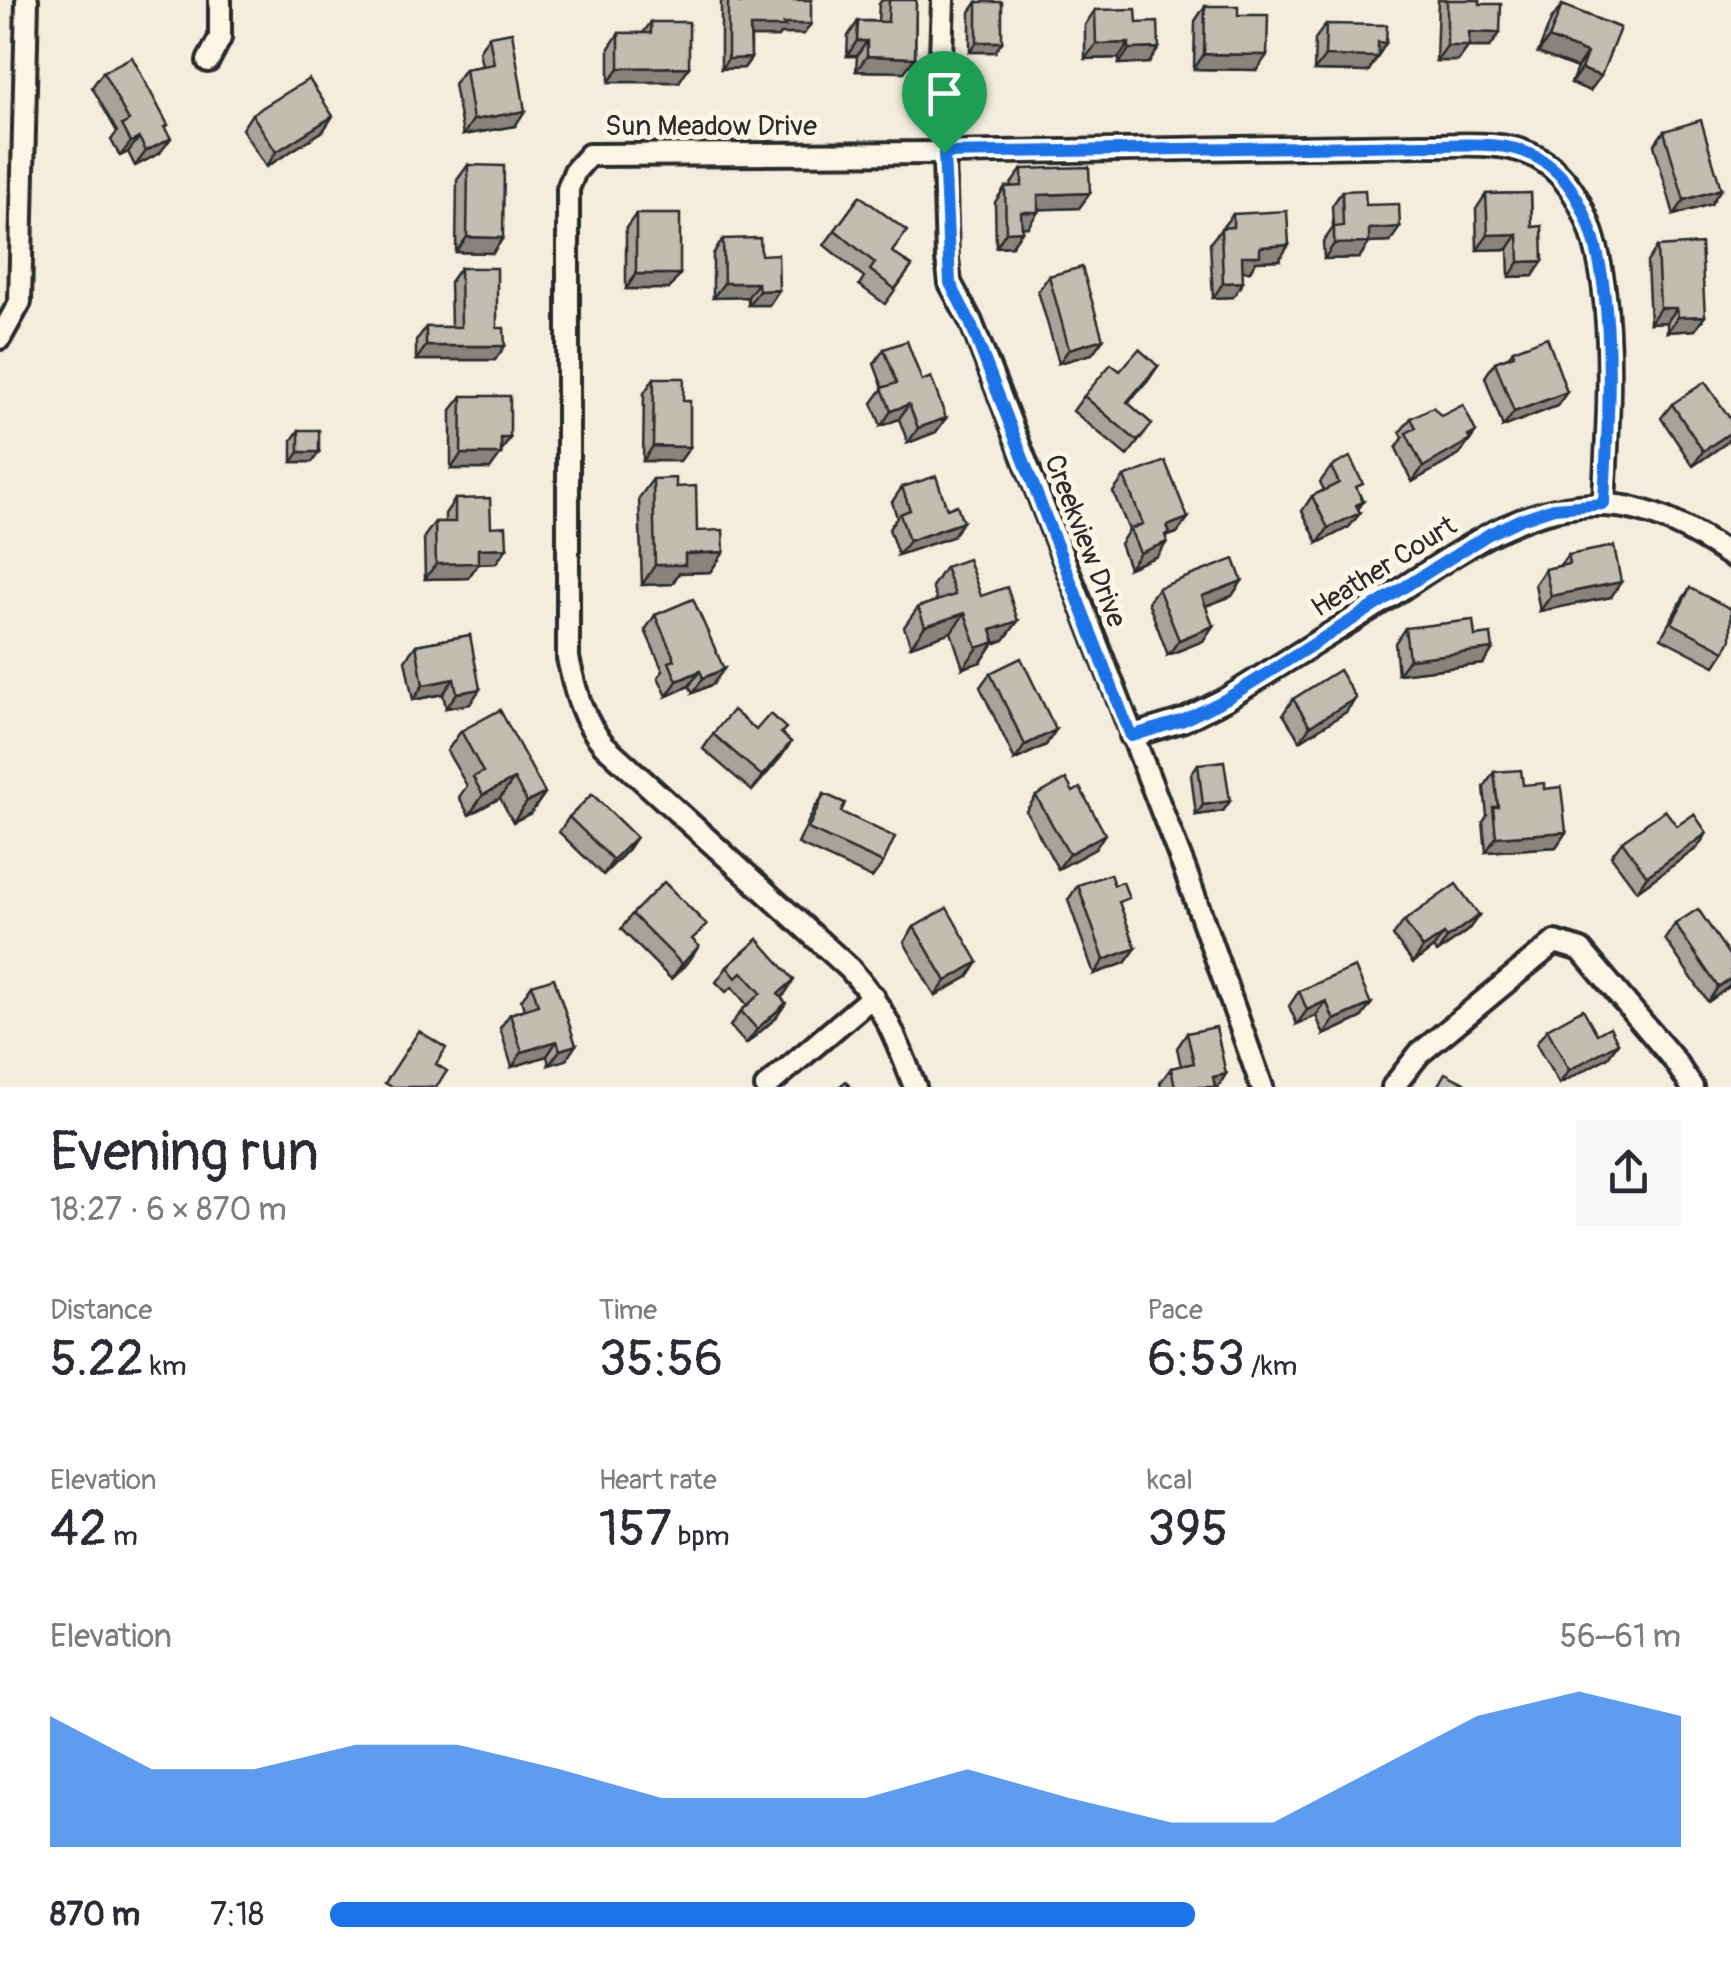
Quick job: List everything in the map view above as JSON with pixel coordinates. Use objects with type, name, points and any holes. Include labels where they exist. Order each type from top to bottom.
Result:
[{"type":"street","points":[[0,338],[20,302],[27,0]]},
{"type":"street","points":[[208,62],[220,38],[220,0]]},
{"type":"street","name":"Creekview Drive","points":[[942,0],[950,283],[970,322],[1185,870],[1262,1087]]},
{"type":"street","name":"Sun Meadow Drive","points":[[916,1087],[887,1016],[850,969],[604,746],[579,703],[568,658],[568,189],[575,171],[589,154],[1423,145],[1528,152],[1555,169],[1586,213],[1597,252],[1608,312],[1604,504]]},
{"type":"street","name":"Heather Court","points":[[1131,736],[1184,720],[1226,699],[1489,534],[1554,508],[1604,504],[1639,508],[1685,528],[1731,556]]},
{"type":"street","points":[[1393,1087],[1420,1054],[1555,942],[1581,950],[1674,1060],[1692,1087]]},
{"type":"street","points":[[766,1087],[873,996]]},
{"type":"building","points":[[728,0],[811,0],[811,24],[750,27],[751,58],[728,59]]},
{"type":"building","points":[[889,0],[916,0],[915,58],[867,56],[867,41],[857,41],[858,21],[888,22]]},
{"type":"building","points":[[1447,0],[1501,4],[1500,33],[1469,32],[1469,46],[1447,46]]},
{"type":"building","points":[[977,2],[1002,2],[1002,42],[977,42]]},
{"type":"building","points":[[1562,5],[1620,28],[1601,76],[1581,69],[1587,53],[1549,38]]},
{"type":"building","points":[[1205,6],[1238,6],[1238,15],[1268,15],[1267,55],[1204,54]]},
{"type":"building","points":[[1136,9],[1137,23],[1158,22],[1159,48],[1129,49],[1129,43],[1096,44],[1095,10]]},
{"type":"building","points":[[651,22],[689,22],[689,67],[619,68],[619,33],[651,33]]},
{"type":"building","points":[[1326,24],[1387,25],[1386,43],[1378,42],[1378,57],[1325,56]]},
{"type":"building","points":[[512,32],[525,111],[473,120],[465,69],[494,64],[489,36]]},
{"type":"building","points":[[132,57],[171,138],[146,151],[139,138],[131,142],[122,125],[129,121],[103,72]]},
{"type":"building","points":[[309,79],[333,116],[276,152],[252,114]]},
{"type":"building","points":[[1701,120],[1721,189],[1684,200],[1664,131]]},
{"type":"building","points":[[468,165],[504,166],[503,238],[467,237]]},
{"type":"building","points":[[1089,167],[1090,193],[1038,195],[1038,212],[1021,212],[1022,231],[1006,232],[1005,187],[1022,186],[1022,169]]},
{"type":"building","points":[[1365,190],[1366,205],[1399,204],[1400,227],[1369,229],[1369,243],[1334,244],[1334,227],[1343,226],[1342,191]]},
{"type":"building","points":[[1531,193],[1532,227],[1542,226],[1543,261],[1519,262],[1518,234],[1488,235],[1486,194]]},
{"type":"building","points":[[860,196],[907,231],[892,252],[912,266],[895,289],[870,270],[875,263],[835,230]]},
{"type":"building","points":[[1287,211],[1289,245],[1260,247],[1260,256],[1242,256],[1243,282],[1223,283],[1221,228],[1233,227],[1233,214]]},
{"type":"building","points":[[636,214],[680,214],[680,274],[636,274]]},
{"type":"building","points":[[760,238],[761,255],[778,254],[779,290],[759,291],[758,283],[724,283],[723,239]]},
{"type":"building","points":[[1701,244],[1705,316],[1678,317],[1677,308],[1660,308],[1657,247]]},
{"type":"building","points":[[1082,267],[1103,339],[1069,349],[1049,276]]},
{"type":"building","points":[[460,268],[497,268],[497,328],[504,328],[505,346],[426,346],[426,327],[461,327]]},
{"type":"building","points":[[1547,337],[1567,392],[1514,412],[1495,362],[1514,355],[1513,350]]},
{"type":"building","points":[[907,341],[922,381],[931,377],[946,418],[918,428],[909,404],[891,411],[882,388],[897,383],[884,349]]},
{"type":"building","points":[[1139,349],[1158,366],[1127,402],[1152,424],[1137,441],[1084,396],[1111,364],[1120,371]]},
{"type":"building","points":[[654,378],[684,378],[683,401],[690,401],[690,447],[653,446]]},
{"type":"building","points":[[1705,382],[1731,420],[1731,432],[1703,451],[1672,404]]},
{"type":"building","points":[[462,396],[510,396],[510,438],[501,438],[501,454],[461,454]]},
{"type":"building","points":[[1463,405],[1476,432],[1468,436],[1470,440],[1423,467],[1406,433],[1416,428],[1411,418],[1433,407],[1441,416]]},
{"type":"building","points":[[299,430],[319,430],[319,452],[299,452]]},
{"type":"building","points":[[1350,457],[1363,484],[1356,487],[1363,502],[1356,505],[1360,513],[1328,528],[1312,496],[1339,483],[1331,467]]},
{"type":"building","points":[[1165,461],[1188,518],[1167,526],[1167,542],[1140,553],[1130,529],[1143,524],[1124,477]]},
{"type":"building","points":[[936,476],[947,509],[957,505],[963,522],[909,541],[900,514],[910,510],[902,487]]},
{"type":"building","points":[[676,478],[676,487],[696,486],[697,531],[723,530],[724,552],[685,554],[685,565],[655,565],[653,479]]},
{"type":"building","points":[[490,498],[491,527],[506,526],[507,548],[478,549],[478,563],[436,564],[435,522],[455,522],[455,499]]},
{"type":"building","points":[[1614,546],[1621,582],[1551,596],[1545,569],[1569,564],[1568,555]]},
{"type":"building","points":[[968,559],[981,596],[1007,587],[1018,621],[991,630],[995,642],[977,648],[965,613],[925,626],[918,607],[955,595],[945,567]]},
{"type":"building","points":[[1234,559],[1242,581],[1202,596],[1213,626],[1179,640],[1158,588]]},
{"type":"building","points":[[1690,588],[1731,609],[1731,639],[1725,651],[1672,623]]},
{"type":"building","points":[[693,599],[724,669],[703,678],[700,671],[677,681],[669,662],[675,660],[655,615]]},
{"type":"building","points":[[1473,620],[1475,636],[1491,634],[1493,649],[1409,659],[1405,628]]},
{"type":"building","points":[[470,635],[480,689],[457,693],[454,679],[423,685],[416,645]]},
{"type":"building","points":[[1021,658],[1056,730],[1025,745],[990,673]]},
{"type":"building","points":[[1339,670],[1356,698],[1310,726],[1293,699]]},
{"type":"building","points":[[500,710],[545,793],[527,802],[514,779],[483,795],[473,777],[483,772],[461,731]]},
{"type":"building","points":[[733,710],[756,730],[770,714],[786,728],[781,733],[791,742],[762,776],[713,734]]},
{"type":"building","points":[[1224,761],[1230,801],[1203,805],[1198,764]]},
{"type":"building","points":[[1521,770],[1523,785],[1544,783],[1544,789],[1561,787],[1566,832],[1496,837],[1494,772]]},
{"type":"building","points":[[1066,779],[1073,792],[1080,788],[1105,834],[1069,854],[1036,796]]},
{"type":"building","points":[[592,794],[636,837],[613,860],[569,817]]},
{"type":"building","points":[[824,794],[845,803],[841,812],[895,837],[883,863],[808,829]]},
{"type":"building","points":[[1665,810],[1677,826],[1694,814],[1707,833],[1647,876],[1622,841]]},
{"type":"building","points":[[1110,874],[1114,885],[1123,882],[1129,898],[1119,902],[1136,948],[1104,960],[1078,885]]},
{"type":"building","points":[[664,882],[707,925],[692,939],[699,946],[682,964],[632,914]]},
{"type":"building","points":[[1456,884],[1479,915],[1447,938],[1444,934],[1423,948],[1404,921]]},
{"type":"building","points":[[947,908],[978,962],[946,981],[914,927]]},
{"type":"building","points":[[1698,909],[1731,958],[1731,978],[1718,987],[1675,924]]},
{"type":"building","points":[[758,939],[794,980],[778,994],[786,1003],[757,1029],[741,1011],[761,993],[742,972],[736,978],[727,967]]},
{"type":"building","points":[[1355,967],[1371,1004],[1334,1020],[1326,1001],[1307,1010],[1299,991]]},
{"type":"building","points":[[554,978],[576,1045],[560,1050],[557,1041],[522,1052],[510,1014],[538,1005],[532,985]]},
{"type":"building","points":[[1583,1009],[1597,1034],[1610,1027],[1618,1043],[1569,1070],[1547,1029]]},
{"type":"building","points":[[1216,1027],[1226,1074],[1213,1077],[1215,1087],[1175,1087],[1171,1068],[1194,1063],[1187,1033]]},
{"type":"building","points":[[419,1031],[446,1048],[436,1064],[447,1071],[436,1087],[392,1087],[385,1083]]},
{"type":"building","points":[[1445,1073],[1464,1083],[1461,1087],[1437,1087]]},
{"type":"route","points":[[1423,145],[1528,152],[1555,169],[1586,213],[1597,252],[1608,312],[1604,504],[1554,508],[1489,534],[1226,699],[1184,720],[1131,736],[970,322],[950,283],[944,153],[1423,145]]}]
